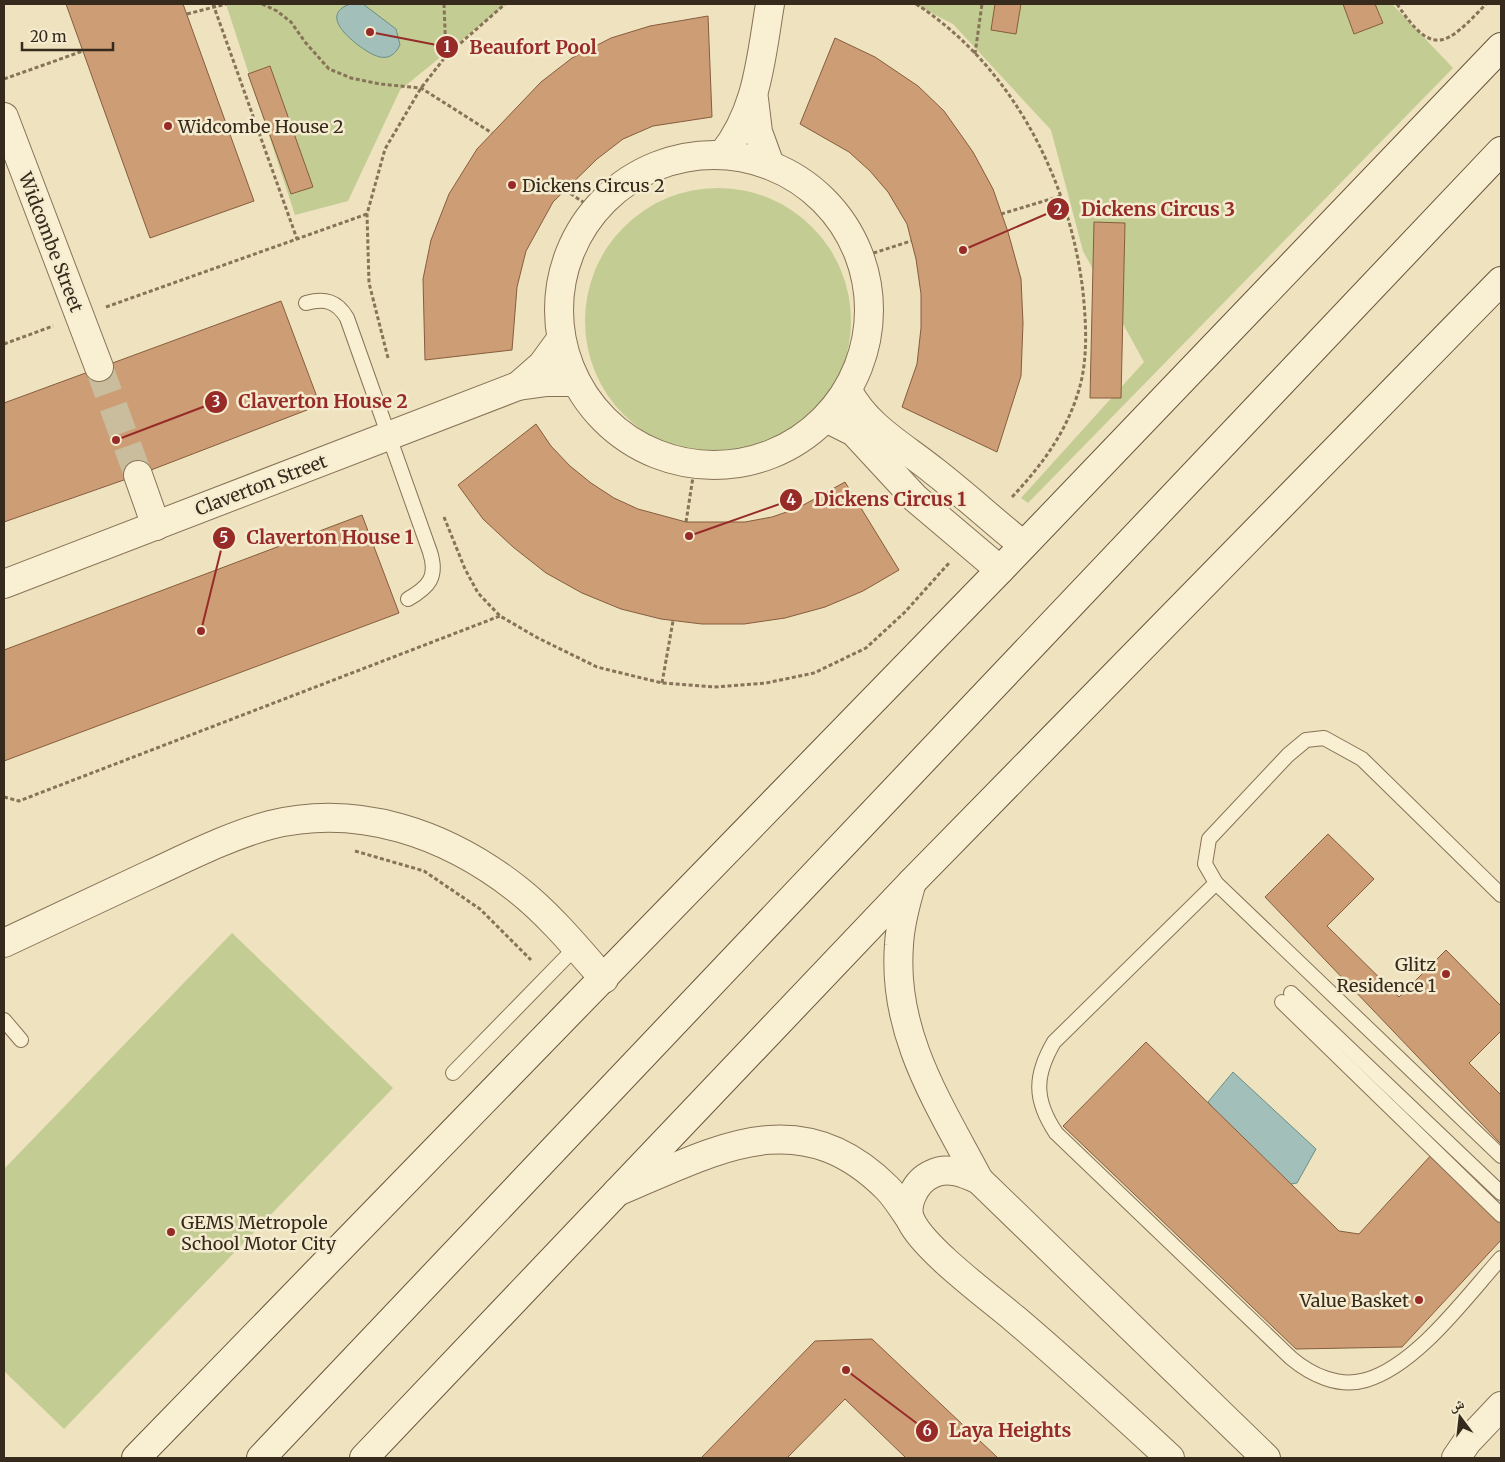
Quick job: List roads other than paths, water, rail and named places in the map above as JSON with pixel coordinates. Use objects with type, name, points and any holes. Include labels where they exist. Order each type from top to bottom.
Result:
[{"type":"street","points":[[722,155],[741,128],[754,96],[770,4]]},
{"type":"street","points":[[136,1458],[1000,570],[1501,47]]},
{"type":"street","points":[[754,96],[758,132],[770,165]]},
{"type":"street","name":"Widcombe Street","points":[[4,117],[99,367]]},
{"type":"street","points":[[261,1458],[1501,151]]},
{"type":"street","points":[[722,155],[770,165],[809,186],[840,218],[861,257],[870,302],[866,348],[848,391],[826,418],[798,440],[766,456],[731,464],[695,464],[666,457],[638,445],[614,428],[593,406],[576,382],[561,339],[559,306],[564,271],[576,239],[595,210],[621,186],[652,168],[687,157],[722,155]]},
{"type":"street","points":[[364,1458],[912,882],[1501,282]]},
{"type":"street","name":"Claverton Street","points":[[518,386],[542,365],[561,339]]},
{"type":"street","name":"Claverton Street","points":[[4,584],[518,386],[547,382],[576,382]]},
{"type":"street","points":[[848,391],[858,408],[872,424],[933,470],[1023,545]]},
{"type":"street","points":[[826,418],[854,432],[915,498],[1000,570]]},
{"type":"street","points":[[138,475],[156,526]]},
{"type":"street","points":[[11,934],[226,840],[271,825],[321,818],[372,820],[421,833],[467,854],[518,890],[576,947],[604,979]]},
{"type":"street","points":[[912,882],[899,944],[898,976],[901,1008],[909,1040],[921,1069],[978,1180],[1266,1458]]},
{"type":"street","points":[[617,1192],[722,1149],[757,1140],[794,1140],[829,1148],[862,1165],[889,1190],[930,1247],[1070,1366],[1170,1458]]},
{"type":"street","points":[[910,1219],[910,1201],[918,1184],[932,1173],[950,1170],[978,1180]]},
{"type":"street","points":[[1439,1458],[1461,1450],[1501,1406]]},
{"type":"lane","points":[[306,304],[318,300],[330,301],[340,308],[347,318],[434,564],[432,576],[426,587],[408,599]]},
{"type":"lane","points":[[1501,895],[1362,759],[1324,738],[1306,740],[1288,755],[1209,839],[1205,864],[1216,883],[1501,1156]]},
{"type":"lane","points":[[1216,883],[1054,1042],[1044,1058],[1041,1068],[1039,1097],[1045,1116],[1056,1133],[1291,1358],[1306,1371],[1325,1379],[1344,1382],[1364,1381],[1384,1373],[1402,1361],[1435,1333],[1501,1258]]},
{"type":"lane","points":[[453,1073],[576,947]]},
{"type":"lane","points":[[1501,1193],[1286,998],[1501,1215]]},
{"type":"lane","points":[[4,1020],[20,1040]]},
{"type":"water","points":[[350,4],[363,4],[396,29],[400,45],[396,52],[391,56],[380,57],[358,45],[347,36],[337,19],[338,13],[342,8]]},
{"type":"water","points":[[1233,1072],[1316,1149],[1297,1183],[1268,1188],[1254,1158],[1208,1102]]},
{"type":"tunnel","points":[[99,367],[138,475]]},
{"type":"place","name":"Beaufort Pool","points":[[370,32]]},
{"type":"place","name":"Widcombe House 2","points":[[168,126]]},
{"type":"place","name":"Dickens Circus 2","points":[[512,185]]},
{"type":"place","name":"Dickens Circus 3","points":[[963,250]]},
{"type":"place","name":"Claverton House 2","points":[[116,440]]},
{"type":"place","name":"Dickens Circus 1","points":[[689,536]]},
{"type":"place","name":"Claverton House 1","points":[[201,631]]},
{"type":"place","name":"Glitz Residence 1","points":[[1446,974]]},
{"type":"place","name":"GEMS Metropole School Motor City","points":[[171,1232]]},
{"type":"place","name":"Value Basket","points":[[1419,1300]]},
{"type":"place","name":"Laya Heights","points":[[846,1370]]}]
